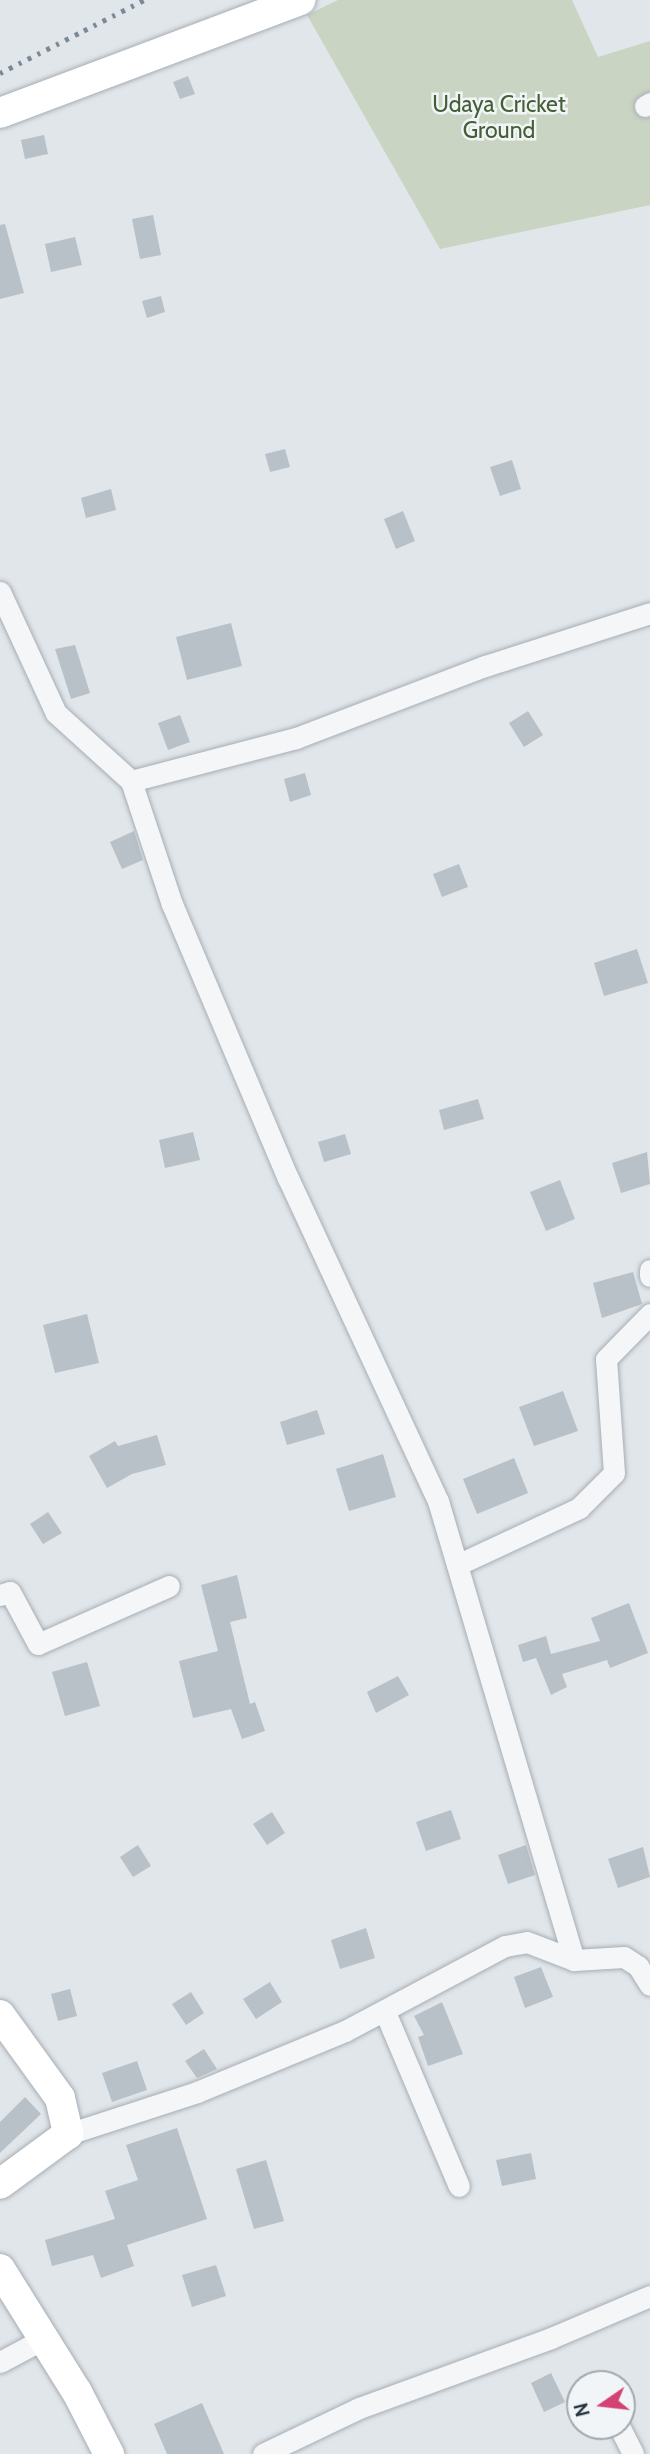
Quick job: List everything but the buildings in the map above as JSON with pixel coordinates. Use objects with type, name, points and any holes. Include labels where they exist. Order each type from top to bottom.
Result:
[{"type":"street","points":[[0,113],[300,0]]},
{"type":"street","points":[[0,592],[56,713],[131,781],[173,904],[288,1178],[438,1501],[574,1960]]},
{"type":"street","points":[[131,781],[296,737],[485,666],[650,613]]},
{"type":"street","points":[[650,1270],[650,1276]]},
{"type":"street","points":[[457,1565],[579,1508],[614,1473],[606,1360],[650,1314]]},
{"type":"street","points":[[0,1595],[10,1592],[38,1643],[169,1586]]},
{"type":"street","points":[[0,2184],[68,2134],[197,2092],[385,2012],[505,1947],[527,1942],[574,1960],[624,1957],[638,1966],[650,1985]]},
{"type":"street","points":[[385,2012],[459,2186]]},
{"type":"street","points":[[0,2015],[60,2098],[68,2134]]},
{"type":"street","points":[[0,2269],[77,2392],[109,2454]]},
{"type":"street","points":[[263,2454],[359,2408],[551,2339],[650,2296]]},
{"type":"street","points":[[0,2361],[43,2339]]},
{"type":"green space","name":"Udaya Cricket Ground","points":[[338,0],[572,0],[598,57],[650,41],[650,205],[440,249],[307,15]]},
{"type":"railway","points":[[0,73],[144,0]]}]
